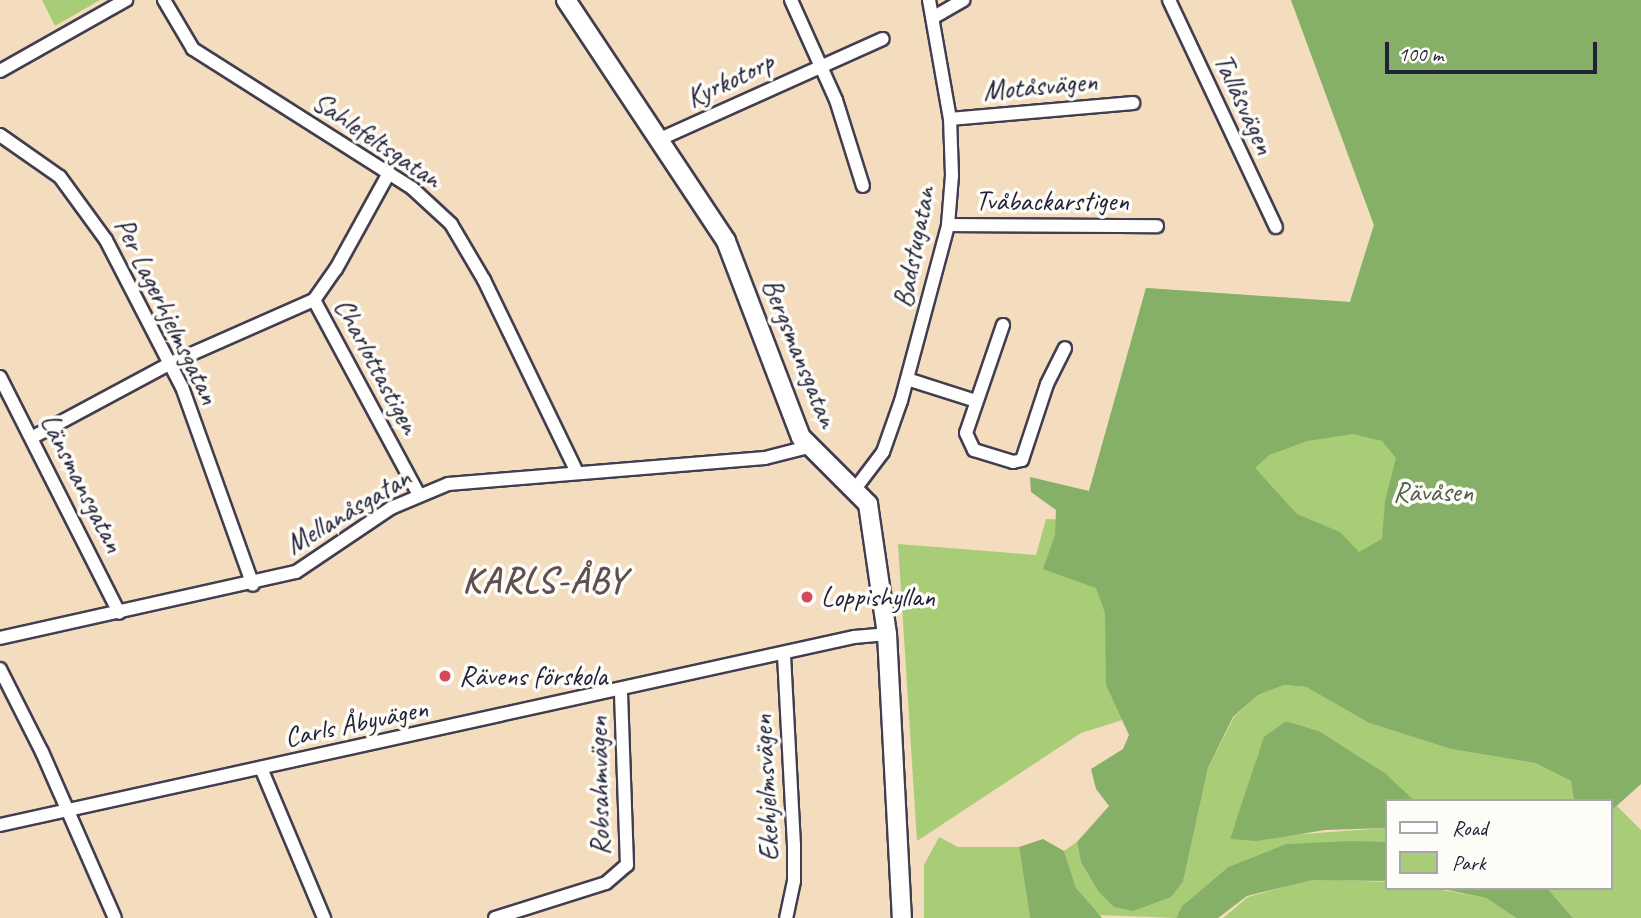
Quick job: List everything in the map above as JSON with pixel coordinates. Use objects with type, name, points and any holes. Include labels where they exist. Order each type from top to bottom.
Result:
[{"type":"street","points":[[0,71],[126,0]]},
{"type":"street","name":"Sahlefeltsgatan","points":[[164,0],[193,49],[389,173],[431,203],[467,246],[577,472]]},
{"type":"street","name":"Bergsmansgatan","points":[[566,0],[726,241],[795,425],[808,447],[855,489],[871,513],[887,634],[902,918]]},
{"type":"street","name":"Kyrkotorp","points":[[791,0],[848,132],[863,186]]},
{"type":"street","name":"Badstugatan","points":[[855,489],[883,452],[907,379],[948,225],[950,119],[929,0]]},
{"type":"street","points":[[934,17],[964,0]]},
{"type":"street","name":"Tallåsvägen","points":[[1169,0],[1276,227]]},
{"type":"street","name":"Kyrkotorp","points":[[660,139],[883,39]]},
{"type":"street","name":"Motåsvägen","points":[[950,119],[1133,103]]},
{"type":"street","name":"Per Lagerhjelmsgatan","points":[[0,135],[60,177],[90,213],[170,363],[253,585]]},
{"type":"street","points":[[33,437],[170,363],[314,300],[336,269],[389,173]]},
{"type":"street","name":"Tvåbackarstigen","points":[[948,225],[1157,226]]},
{"type":"street","name":"Charlottastigen","points":[[314,300],[418,493]]},
{"type":"street","points":[[1003,325],[966,433],[967,444],[1013,462],[1022,460],[1047,384],[1065,348]]},
{"type":"street","name":"Länsmansgatan","points":[[0,377],[33,437],[119,613]]},
{"type":"street","points":[[907,379],[976,401]]},
{"type":"street","name":"Mellanåsgatan","points":[[0,638],[253,585],[296,572],[418,493],[471,480],[765,458],[808,447]]},
{"type":"street","name":"Carls Åbyvägen","points":[[0,825],[784,655],[854,637],[887,634]]},
{"type":"street","name":"Ekehjelmsvägen","points":[[784,655],[794,845],[794,881],[786,918]]},
{"type":"street","points":[[0,669],[69,812],[115,918]]},
{"type":"street","name":"Robsahmvägen","points":[[495,918],[606,883],[628,864],[621,689]]},
{"type":"street","points":[[261,768],[324,918]]},
{"type":"green space","points":[[42,0],[100,0],[55,26]]},
{"type":"green space","name":"Rävåsen","points":[[1291,0],[1641,0],[1641,750],[1286,669],[1081,733],[917,841],[898,544],[1036,555],[1046,519],[1086,521],[1089,491],[1146,288],[1350,302],[1374,225]]},
{"type":"green space","name":"Rävåsen","points":[[1291,0],[1641,0],[1641,784],[1613,809],[1613,799],[1574,799],[1571,781],[1535,763],[1451,749],[1369,723],[1306,687],[1284,685],[1258,695],[1233,717],[1208,768],[1183,882],[1171,897],[1133,911],[1114,907],[1098,891],[1081,863],[1077,842],[1109,806],[1096,789],[1091,769],[1123,749],[1129,735],[1106,685],[1105,613],[1096,588],[1043,569],[1055,535],[1056,510],[1031,492],[1030,477],[1089,491],[1146,288],[1350,302],[1374,225]],"holes":[[[1353,434],[1382,441],[1396,458],[1385,501],[1382,539],[1359,552],[1340,532],[1297,514],[1255,468],[1269,455],[1307,441]]]},
{"type":"green space","points":[[1284,685],[1306,687],[1369,723],[1451,749],[1535,763],[1571,781],[1574,799],[1413,799],[1385,773],[1319,731],[1286,721],[1247,792],[1230,839],[1386,828],[1386,842],[1286,844],[1228,867],[1182,906],[1176,918],[1096,915],[1076,888],[1064,851],[1077,842],[1081,864],[1098,891],[1171,897],[1183,882],[1208,768],[1234,717],[1258,695]]},
{"type":"green space","points":[[1286,721],[1319,731],[1385,773],[1413,799],[1386,799],[1386,828],[1325,830],[1257,841],[1230,839],[1264,737]]},
{"type":"green space","points":[[1617,806],[1641,830],[1641,918],[1573,918],[1549,890],[1613,890],[1613,809]]},
{"type":"green space","points":[[939,837],[958,847],[1019,847],[1030,918],[924,918],[924,865]]},
{"type":"green space","points":[[1043,839],[1064,851],[1076,888],[1102,918],[1030,918],[1019,847]]},
{"type":"green space","points":[[1386,842],[1386,881],[1312,880],[1247,896],[1218,918],[1176,918],[1182,906],[1228,867],[1286,844]]},
{"type":"green space","points":[[1312,879],[1386,882],[1386,890],[1443,890],[1486,898],[1516,918],[1223,918],[1248,897]]},
{"type":"green space","points":[[1448,890],[1549,890],[1573,918],[1516,918],[1486,898]]},
{"type":"place","name":"Loppishyllan","points":[[807,597]]},
{"type":"place","name":"Rävens förskola","points":[[445,676]]},
{"type":"district","name":"KARLS-ÅBY","points":[[545,581]]}]
